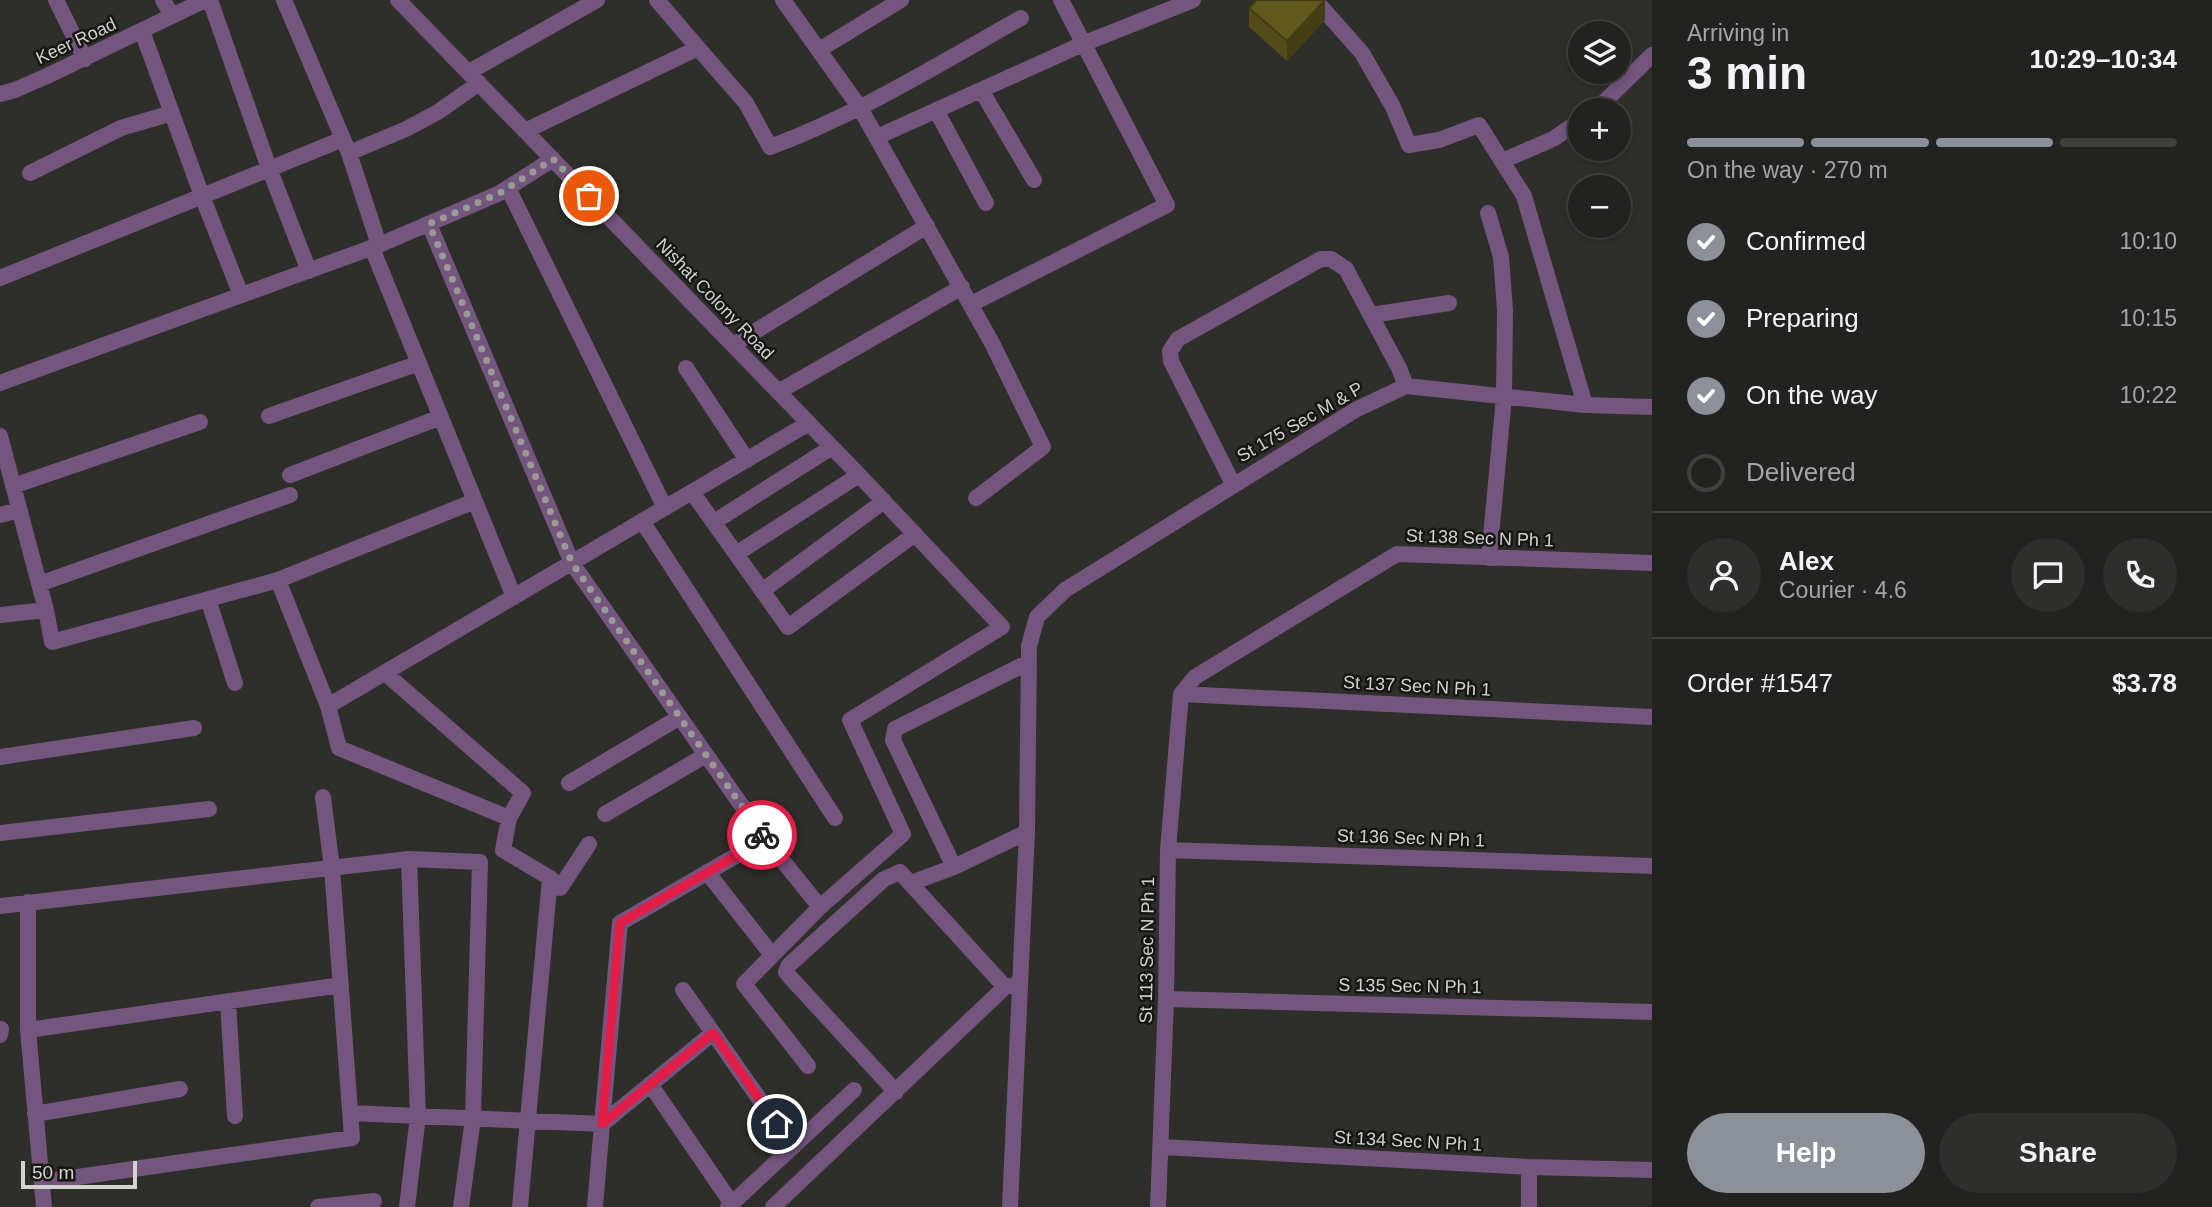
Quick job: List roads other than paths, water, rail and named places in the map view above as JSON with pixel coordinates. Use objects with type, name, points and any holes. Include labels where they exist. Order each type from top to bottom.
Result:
[{"type":"street","points":[[56,0],[85,58]]},
{"type":"street","points":[[163,0],[172,16]]},
{"type":"street","points":[[207,0],[309,271]]},
{"type":"street","name":"Keer Road","points":[[0,94],[15,90],[207,0]]},
{"type":"street","points":[[284,0],[346,146],[376,246],[419,363],[514,597]]},
{"type":"street","name":"Nishat Colony Road","points":[[398,0],[1002,626],[850,720],[903,834],[820,907]]},
{"type":"street","points":[[0,278],[270,168],[406,129],[438,112],[474,77],[597,0]]},
{"type":"street","points":[[657,0],[746,103],[770,147],[819,129],[860,108],[1021,18]]},
{"type":"street","points":[[783,0],[860,108],[877,137],[962,287],[1043,447],[976,498]]},
{"type":"street","points":[[819,50],[901,0]]},
{"type":"street","points":[[971,304],[1167,205],[1061,0]]},
{"type":"street","points":[[1147,0],[1156,15]]},
{"type":"street","points":[[877,137],[1085,43],[1194,0]]},
{"type":"street","points":[[1315,0],[1362,53],[1393,107],[1409,145],[1439,140],[1479,125],[1524,196],[1586,405]]},
{"type":"street","points":[[142,31],[241,295]]},
{"type":"street","points":[[525,131],[698,48]]},
{"type":"street","points":[[1609,98],[1652,55]]},
{"type":"street","points":[[981,90],[1034,180]]},
{"type":"street","points":[[936,110],[986,203]]},
{"type":"street","points":[[30,173],[121,128],[172,113]]},
{"type":"street","points":[[1502,161],[1553,139],[1568,129]]},
{"type":"street","points":[[0,383],[376,246],[508,188],[553,159]]},
{"type":"street","points":[[508,188],[665,508]]},
{"type":"street","points":[[1488,213],[1501,257],[1506,310],[1504,397],[1489,558]]},
{"type":"street","points":[[429,224],[572,563],[765,839],[820,907],[744,984],[808,1066]]},
{"type":"street","points":[[733,345],[927,226]]},
{"type":"street","points":[[1233,484],[1171,361],[1172,345],[1178,339],[1321,259],[1331,259],[1346,269],[1406,386],[1586,405],[1652,407]]},
{"type":"street","points":[[778,392],[962,287]]},
{"type":"street","points":[[1371,315],[1449,303]]},
{"type":"street","points":[[269,416],[419,363]]},
{"type":"street","points":[[686,368],[747,460]]},
{"type":"street","name":"St 175 Sec M & P","points":[[1010,1201],[1014,985],[1027,832],[1029,654],[1037,617],[1065,590],[1233,484],[1357,409],[1406,386]]},
{"type":"street","points":[[290,475],[441,417]]},
{"type":"street","points":[[13,486],[200,422]]},
{"type":"street","points":[[328,706],[809,423]]},
{"type":"street","points":[[0,436],[52,642],[278,580],[475,500]]},
{"type":"street","points":[[714,522],[832,447]]},
{"type":"street","points":[[736,554],[859,475]]},
{"type":"street","points":[[692,492],[788,627],[915,534]]},
{"type":"street","points":[[39,584],[290,495]]},
{"type":"street","points":[[762,591],[884,501]]},
{"type":"street","points":[[0,515],[19,510]]},
{"type":"street","points":[[642,521],[835,818]]},
{"type":"street","name":"St 138 Sec N Ph 1","points":[[1181,694],[1195,677],[1397,554],[1652,563]]},
{"type":"street","points":[[278,580],[328,706],[339,748],[509,818]]},
{"type":"street","points":[[208,599],[235,683]]},
{"type":"street","points":[[0,615],[46,610]]},
{"type":"street","points":[[954,867],[893,740],[895,729],[1029,654]]},
{"type":"street","points":[[385,673],[523,793],[509,818],[503,850],[550,878],[560,888],[589,844]]},
{"type":"street","name":"St 137 Sec N Ph 1","points":[[1181,694],[1652,717]]},
{"type":"street","name":"St 113 Sec N Ph 1","points":[[1158,1207],[1162,1147],[1168,849],[1181,694]]},
{"type":"street","points":[[569,783],[680,717]]},
{"type":"street","points":[[0,757],[194,728]]},
{"type":"street","points":[[605,814],[706,755]]},
{"type":"street","points":[[42,1182],[352,1138],[332,868],[323,797]]},
{"type":"street","points":[[0,833],[209,809]]},
{"type":"street","points":[[911,883],[954,867],[1027,832]]},
{"type":"street","points":[[595,1207],[620,923],[765,839]]},
{"type":"street","name":"St 136 Sec N Ph 1","points":[[1168,849],[1652,866]]},
{"type":"street","points":[[407,1207],[418,1116],[409,859]]},
{"type":"street","points":[[0,906],[409,859],[480,862],[473,1118],[461,1207]]},
{"type":"street","points":[[773,1207],[1014,985],[900,872],[884,878],[789,965],[786,972],[896,1091]]},
{"type":"street","points":[[706,873],[772,955]]},
{"type":"street","points":[[520,1207],[530,1121],[550,878]]},
{"type":"street","points":[[27,902],[28,1030],[44,1207]]},
{"type":"street","points":[[28,1030],[341,985]]},
{"type":"street","points":[[683,990],[793,1147]]},
{"type":"street","name":"S 135 Sec N Ph 1","points":[[1166,999],[1652,1012]]},
{"type":"street","points":[[228,1001],[235,1116]]},
{"type":"street","points":[[0,1035],[1,1029]]},
{"type":"street","points":[[350,1113],[602,1124],[713,1033]]},
{"type":"street","points":[[650,1084],[730,1205],[854,1090]]},
{"type":"street","points":[[35,1114],[180,1089]]},
{"type":"street","name":"St 134 Sec N Ph 1","points":[[1162,1147],[1529,1167],[1652,1170]]},
{"type":"street","points":[[1529,1167],[1529,1207]]},
{"type":"street","points":[[318,1207],[374,1200]]},
{"type":"street","points":[[997,1207],[1010,1201]]}]
